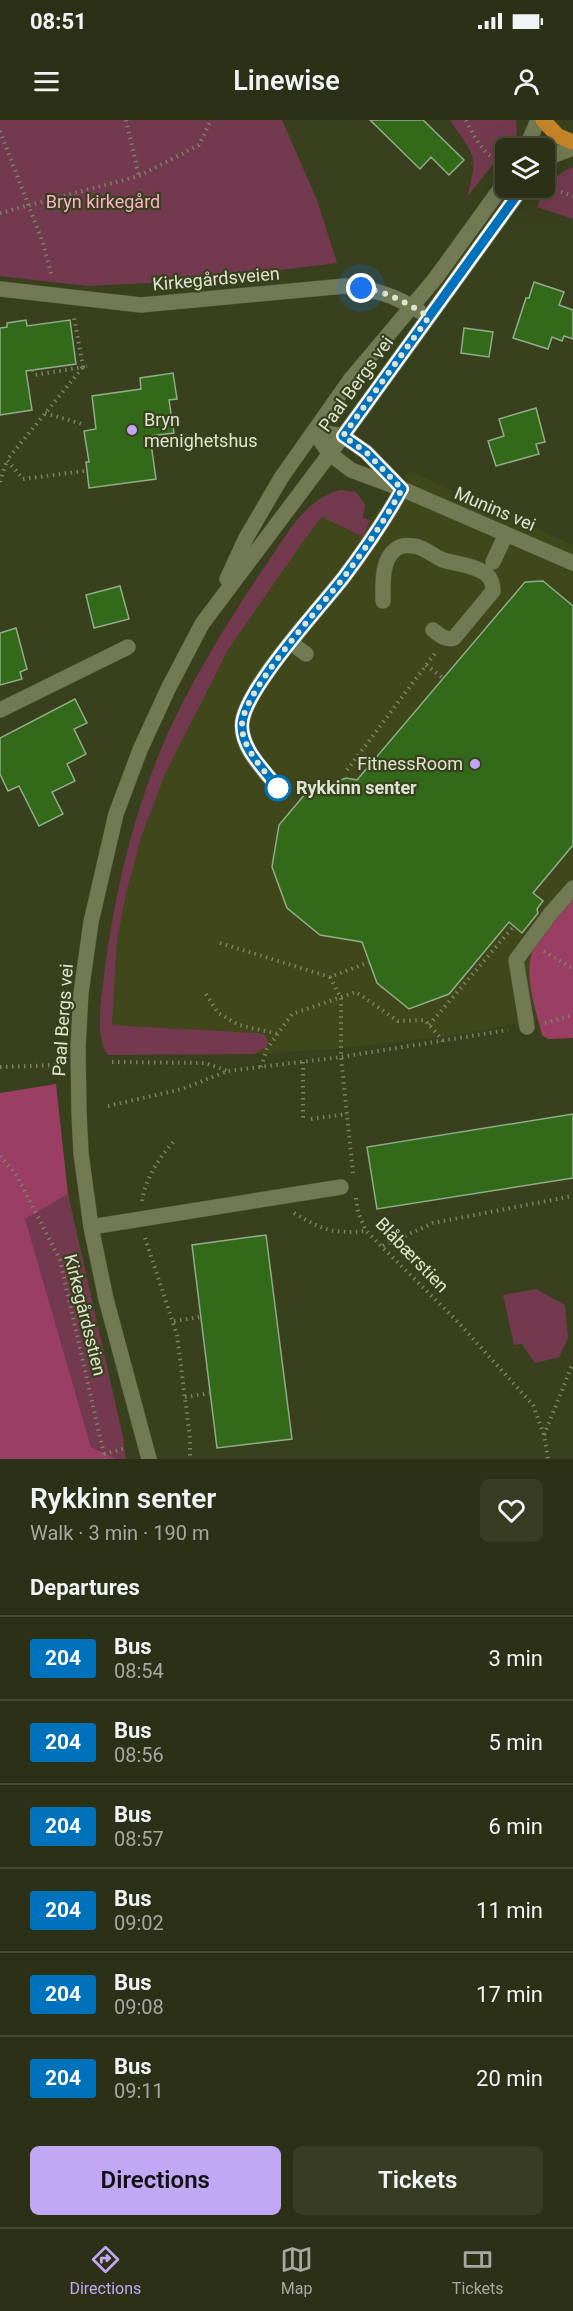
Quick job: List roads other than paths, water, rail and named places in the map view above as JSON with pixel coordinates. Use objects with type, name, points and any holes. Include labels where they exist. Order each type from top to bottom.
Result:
[{"type":"main road","points":[[541,120],[558,136],[573,142]]},
{"type":"street","points":[[531,138],[541,120]]},
{"type":"street","points":[[555,155],[573,148]]},
{"type":"street","name":"Paal Bergs vei","points":[[217,601],[246,538],[281,478],[350,380],[435,279],[495,196]]},
{"type":"street","name":"Paal Bergs vei","points":[[148,1459],[106,1299],[91,1227],[81,1153],[78,1047],[81,993],[91,921],[116,814],[140,750],[168,689],[202,624],[343,436],[515,198]]},
{"type":"street","name":"Kirkegårdsveien","points":[[0,289],[141,305],[345,286],[376,290],[398,298],[429,317]]},
{"type":"street","name":"Munins vei","points":[[314,431],[343,436],[366,452],[402,489]]},
{"type":"street","name":"Munins vei","points":[[314,431],[329,453],[351,470],[402,489],[573,564]]},
{"type":"street","points":[[278,788],[243,741],[244,711],[272,664],[344,576],[385,519],[402,489]]},
{"type":"street","points":[[493,562],[506,534]]},
{"type":"street","points":[[383,601],[386,565],[394,550],[405,545],[419,547],[437,557],[487,574],[493,591],[454,638],[440,634]]},
{"type":"street","points":[[291,643],[306,654]]},
{"type":"street","points":[[0,710],[128,647]]},
{"type":"street","points":[[527,1027],[516,960],[573,888]]},
{"type":"street","points":[[91,1227],[350,1186]]},
{"type":"place","name":"Bryn menighetshus","points":[[132,430]]},
{"type":"place","name":"FitnessRoom","points":[[475,764]]},
{"type":"place","name":"Rykkinn senter","points":[[278,788]]},
{"type":"park label","name":"Bryn kirkegård","points":[[103,202]]}]
